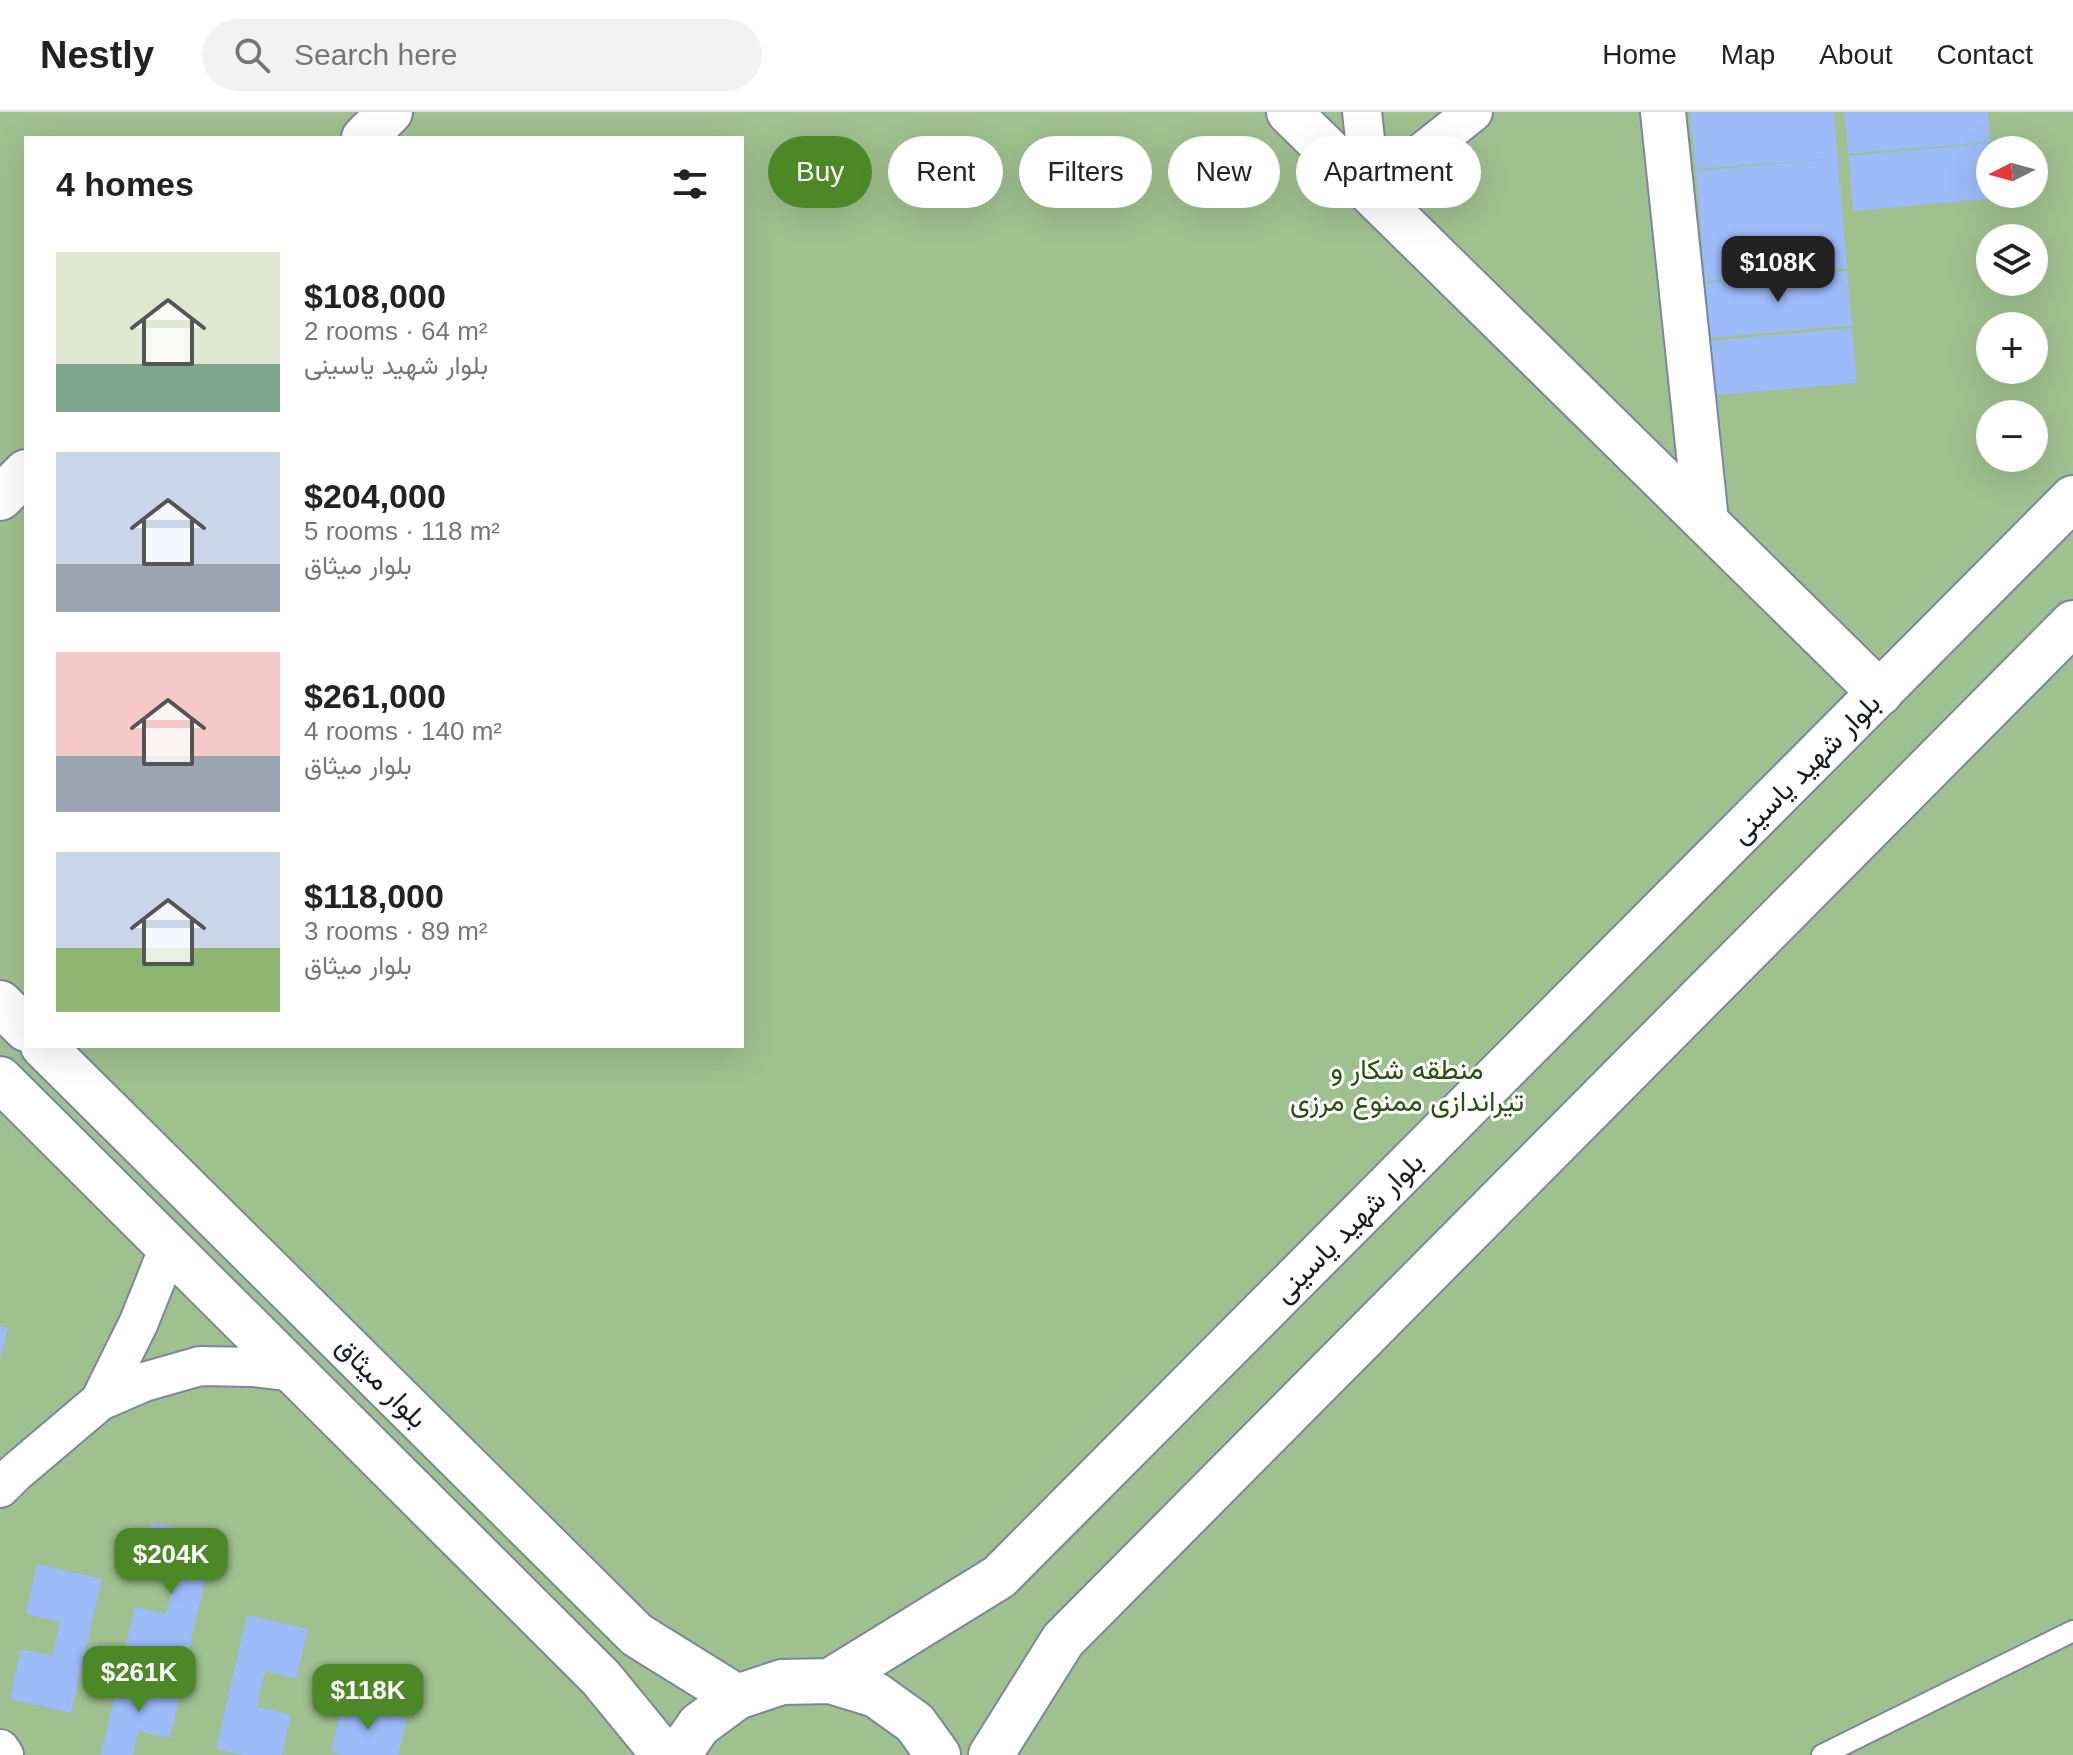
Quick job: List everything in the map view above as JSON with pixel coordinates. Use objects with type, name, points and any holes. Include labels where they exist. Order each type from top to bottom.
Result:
[{"type":"main road","points":[[366,136],[390,112]]},
{"type":"main road","points":[[1289,112],[1313,136]]},
{"type":"main road","points":[[1663,112],[1706,521]]},
{"type":"main road","points":[[1386,208],[1880,693]]},
{"type":"main road","points":[[0,498],[24,474]]},
{"type":"main road","name":"بلوار شهید یاسینی","points":[[830,1681],[999,1577],[2073,498]]},
{"type":"main road","points":[[991,1755],[1063,1640],[2073,623]]},
{"type":"main road","points":[[0,1003],[24,1027]]},
{"type":"main road","name":"بلوار میثاق","points":[[45,1048],[637,1635],[737,1697]]},
{"type":"main road","name":"بلوار میثاق","points":[[0,1079],[601,1678],[664,1755]]},
{"type":"main road","points":[[678,1755],[699,1725],[737,1697],[782,1682],[830,1681],[876,1695],[915,1723],[938,1755]]},
{"type":"street","points":[[1362,112],[1365,136]]},
{"type":"street","points":[[1443,136],[1473,112]]},
{"type":"street","points":[[100,1401],[139,1322],[169,1247]]},
{"type":"street","points":[[0,1488],[100,1401],[144,1382],[200,1366],[294,1372]]},
{"type":"street","points":[[0,1749],[4,1755]]},
{"type":"lane","points":[[1822,1755],[2073,1631]]},
{"type":"green space","name":"منطقه شکار و تیراندازی ممنوع مرزی","points":[[0,112],[2073,112],[2073,1755],[0,1755]]},
{"type":"building","points":[[1690,112],[1834,112],[1847,268],[1705,281],[1696,171],[1829,159],[1696,169]]},
{"type":"building","points":[[1844,112],[1988,112],[1990,136],[1976,136],[1976,143],[1848,154]]},
{"type":"building","points":[[1976,144],[1976,200],[1853,211],[1849,156]]},
{"type":"building","points":[[1847,271],[1852,325],[1709,338],[1704,283]]},
{"type":"building","points":[[1852,328],[1857,383],[1715,395],[1710,341]]},
{"type":"building","points":[[0,1326],[8,1328],[1,1356],[0,1356]]},
{"type":"building","points":[[151,1522],[215,1537],[184,1670],[123,1656],[135,1607],[166,1614],[174,1579],[140,1571]]},
{"type":"building","points":[[37,1564],[102,1579],[71,1713],[10,1699],[21,1649],[52,1656],[60,1622],[26,1614]]},
{"type":"building","points":[[247,1615],[308,1629],[296,1679],[265,1671],[257,1706],[291,1715],[282,1755],[243,1755],[216,1749]]},
{"type":"building","points":[[120,1674],[181,1689],[170,1738],[138,1731],[133,1755],[101,1755]]},
{"type":"building","points":[[342,1703],[407,1718],[398,1755],[344,1755],[331,1752]]}]
